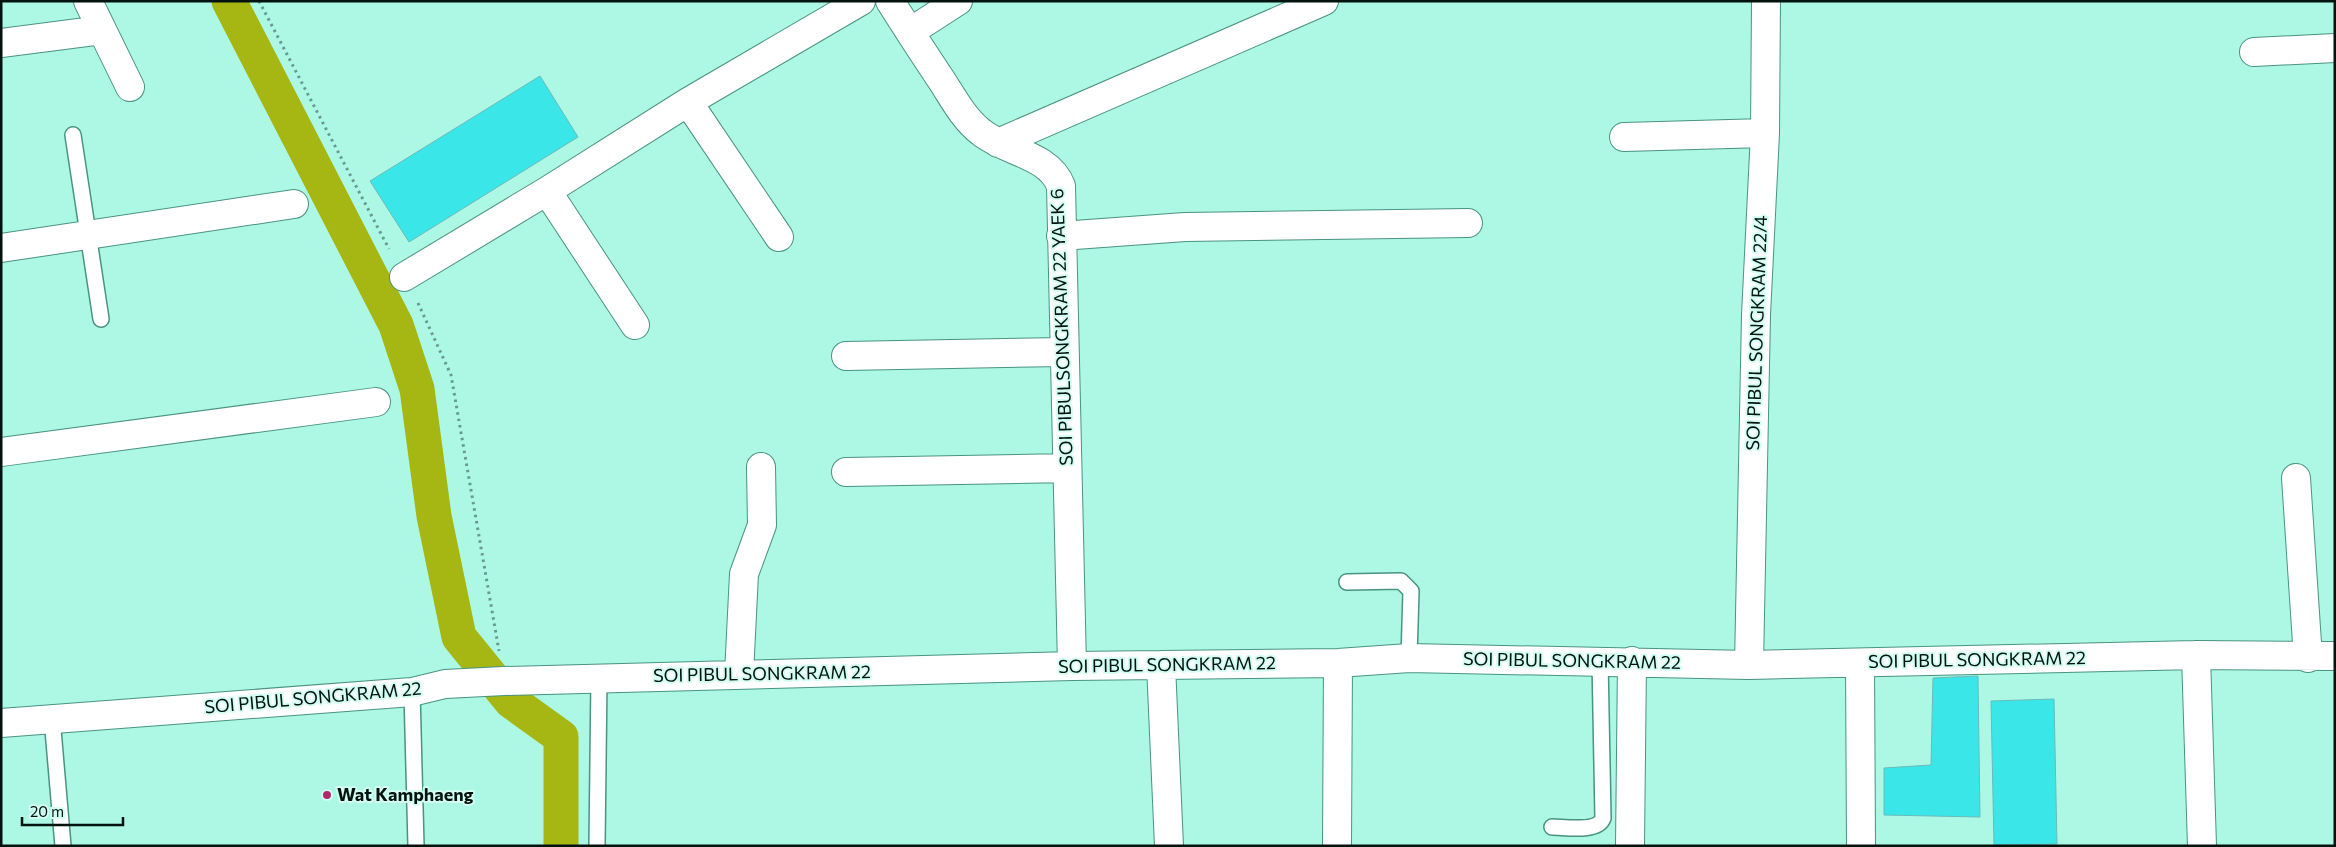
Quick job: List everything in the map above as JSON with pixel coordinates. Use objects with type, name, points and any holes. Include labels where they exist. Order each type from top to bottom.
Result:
[{"type":"street","points":[[88,1],[130,87]]},
{"type":"street","points":[[404,277],[548,191],[688,102],[861,1]]},
{"type":"street","name":"SOI PIBULSONGKRAM 22 YAEK 6","points":[[890,1],[963,113],[980,132],[998,144],[1037,160],[1057,177],[1063,205],[1064,352],[1072,666]]},
{"type":"street","points":[[910,32],[958,1]]},
{"type":"street","points":[[998,144],[1324,1]]},
{"type":"street","name":"SOI PIBUL SONGKRAM 22/4","points":[[1749,665],[1756,315],[1765,134],[1766,1]]},
{"type":"street","points":[[1,44],[102,30]]},
{"type":"street","points":[[2254,52],[2335,48]]},
{"type":"street","points":[[688,102],[778,236]]},
{"type":"street","points":[[1624,137],[1765,134]]},
{"type":"street","points":[[548,191],[635,326]]},
{"type":"street","points":[[1,248],[88,233],[294,204]]},
{"type":"street","points":[[1062,236],[1185,227],[1468,223]]},
{"type":"street","points":[[846,356],[1064,352]]},
{"type":"street","points":[[1,452],[376,402]]},
{"type":"street","points":[[739,674],[744,574],[762,525],[761,467]]},
{"type":"street","points":[[846,472],[1067,468]]},
{"type":"street","points":[[2296,478],[2308,658]]},
{"type":"street","points":[[2196,654],[2202,846]]},
{"type":"street","name":"SOI PIBUL SONGKRAM 22","points":[[1,723],[412,692],[445,684],[599,678],[1072,666],[1338,663],[1409,658],[1600,660],[1749,665],[2196,654],[2308,658],[2335,656]]},
{"type":"street","points":[[1630,846],[1632,661]]},
{"type":"street","points":[[1337,846],[1338,663]]},
{"type":"street","points":[[1860,663],[1861,846]]},
{"type":"street","points":[[1161,665],[1169,846]]},
{"type":"lane","points":[[73,135],[101,319]]},
{"type":"lane","points":[[1347,582],[1401,581],[1408,586],[1411,591],[1409,658]]},
{"type":"lane","points":[[1552,827],[1594,827],[1603,818],[1600,660]]},
{"type":"lane","points":[[597,846],[599,678]]},
{"type":"lane","points":[[412,692],[416,846]]},
{"type":"lane","points":[[52,718],[63,846]]},
{"type":"path","points":[[259,1],[404,277],[451,375],[504,681]]},
{"type":"building","points":[[540,76],[578,137],[409,242],[370,181]]},
{"type":"building","points":[[1978,676],[1980,817],[1884,815],[1884,768],[1931,765],[1933,678]]},
{"type":"building","points":[[2054,699],[2057,844],[1994,845],[1991,701]]},
{"type":"waterway","points":[[229,1],[396,325],[417,389],[434,516],[459,637],[511,701],[561,737],[561,846]]},
{"type":"place","name":"Wat Kamphaeng","points":[[327,795]]}]
